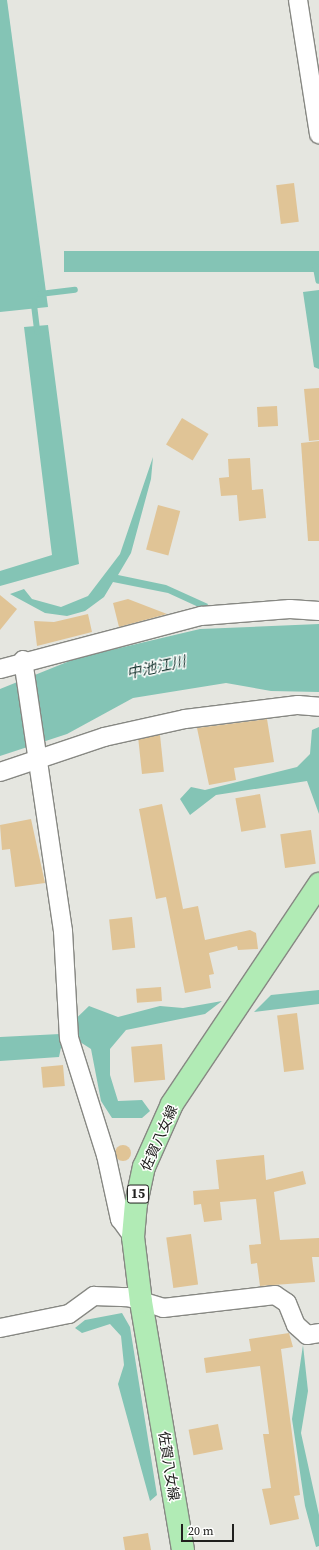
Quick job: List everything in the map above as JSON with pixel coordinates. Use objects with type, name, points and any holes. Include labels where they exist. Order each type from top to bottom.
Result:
[{"type":"main road","name":"佐賀八女線","points":[[183,1550],[141,1302],[134,1237],[144,1167],[172,1104],[319,884]]},
{"type":"street","points":[[298,0],[319,134]]},
{"type":"street","points":[[0,669],[201,616],[290,609],[319,611]]},
{"type":"street","points":[[23,663],[63,931],[68,988],[68,1034],[106,1155],[120,1220],[134,1237]]},
{"type":"street","points":[[0,772],[37,762],[104,737],[185,719],[298,705],[319,708]]},
{"type":"street","points":[[0,1328],[69,1314],[94,1296],[141,1302],[163,1308],[275,1295],[287,1303],[296,1325],[307,1335],[319,1333]]},
{"type":"water","points":[[0,0],[7,0],[48,307],[0,312]]},
{"type":"water","points":[[64,251],[319,251],[319,272],[64,272]]},
{"type":"water","points":[[319,290],[319,369],[314,367],[303,292]]},
{"type":"water","points":[[48,325],[79,564],[0,586],[0,571],[52,555],[24,327]]},
{"type":"water","points":[[153,457],[151,479],[131,553],[118,575],[166,585],[208,604],[205,610],[168,593],[113,582],[104,597],[85,611],[67,616],[45,613],[10,594],[24,589],[32,599],[61,607],[88,596],[120,554]]},
{"type":"water","name":"中池江川","points":[[319,624],[319,692],[271,691],[226,683],[133,698],[67,734],[0,756],[0,689],[77,658],[200,629]]},
{"type":"water","points":[[319,727],[319,814],[307,781],[216,795],[190,815],[180,799],[191,787],[205,790],[297,767],[310,754],[312,730]]},
{"type":"water","points":[[319,990],[319,1004],[254,1012],[271,995]]},
{"type":"water","points":[[222,1001],[205,1014],[126,1030],[110,1049],[110,1075],[118,1101],[142,1100],[150,1111],[142,1118],[112,1118],[101,1101],[91,1049],[77,1040],[63,1038],[59,1057],[0,1061],[0,1037],[60,1034],[89,1006],[118,1017],[160,1006],[183,1008]]},
{"type":"water","points":[[122,1313],[130,1327],[157,1495],[150,1501],[118,1384],[124,1365],[121,1336],[110,1324],[82,1333],[75,1328],[85,1320]]},
{"type":"water","points":[[303,1345],[308,1391],[301,1433],[319,1515],[319,1546],[316,1547],[305,1506],[292,1419]]},
{"type":"building","points":[[294,183],[299,222],[281,224],[276,185]]},
{"type":"building","points":[[319,388],[319,440],[309,441],[304,389]]},
{"type":"building","points":[[277,406],[278,426],[258,427],[257,407]]},
{"type":"building","points":[[182,418],[209,434],[193,461],[166,445]]},
{"type":"building","points":[[319,441],[319,541],[308,541],[301,443]]},
{"type":"building","points":[[250,458],[252,490],[263,489],[266,518],[239,521],[237,495],[221,496],[219,478],[229,477],[228,459]]},
{"type":"building","points":[[158,505],[180,511],[168,555],[146,549]]},
{"type":"building","points":[[0,595],[17,609],[0,630]]},
{"type":"building","points":[[128,599],[167,614],[119,627],[113,603]]},
{"type":"building","points":[[88,614],[92,632],[37,646],[34,621],[54,622]]},
{"type":"building","points":[[267,719],[274,762],[234,768],[236,780],[209,785],[197,728]]},
{"type":"building","points":[[160,735],[164,772],[142,774],[138,737]]},
{"type":"building","points":[[260,794],[266,827],[241,832],[235,798]]},
{"type":"building","points":[[162,804],[183,909],[198,906],[205,940],[250,930],[256,933],[258,949],[238,950],[237,946],[209,953],[214,974],[209,975],[211,988],[185,993],[166,897],[156,899],[139,809]]},
{"type":"building","points":[[31,819],[45,883],[15,887],[10,849],[2,850],[0,825]]},
{"type":"building","points":[[311,830],[316,864],[285,868],[280,834]]},
{"type":"building","points":[[132,917],[135,948],[112,950],[109,919]]},
{"type":"building","points":[[161,987],[162,1001],[137,1003],[136,989]]},
{"type":"building","points":[[297,1013],[304,1070],[284,1072],[277,1015]]},
{"type":"building","points":[[162,1044],[165,1080],[134,1083],[131,1047]]},
{"type":"building","points":[[63,1065],[65,1086],[43,1088],[41,1067]]},
{"type":"building","points":[[123,1145],[130,1150],[131,1153],[126,1160],[123,1161],[116,1156],[115,1153],[120,1146]]},
{"type":"building","points":[[264,1155],[266,1180],[303,1171],[306,1184],[274,1192],[280,1240],[319,1238],[319,1257],[312,1257],[315,1282],[260,1286],[257,1263],[251,1264],[249,1245],[261,1244],[256,1199],[220,1202],[222,1220],[204,1222],[201,1204],[194,1205],[193,1191],[219,1189],[216,1160]]},
{"type":"building","points":[[191,1234],[198,1285],[173,1288],[166,1237]]},
{"type":"building","points":[[289,1333],[293,1347],[281,1349],[300,1495],[294,1496],[299,1519],[270,1525],[262,1489],[271,1488],[263,1434],[269,1434],[260,1366],[206,1373],[204,1358],[251,1351],[249,1339]]},
{"type":"building","points":[[218,1424],[223,1450],[194,1455],[189,1430]]},
{"type":"building","points":[[148,1533],[151,1550],[125,1550],[123,1537]]},
{"type":"waterway","points":[[316,266],[319,281]]},
{"type":"waterway","points":[[40,294],[75,290]]},
{"type":"waterway","points":[[34,301],[38,332]]}]
